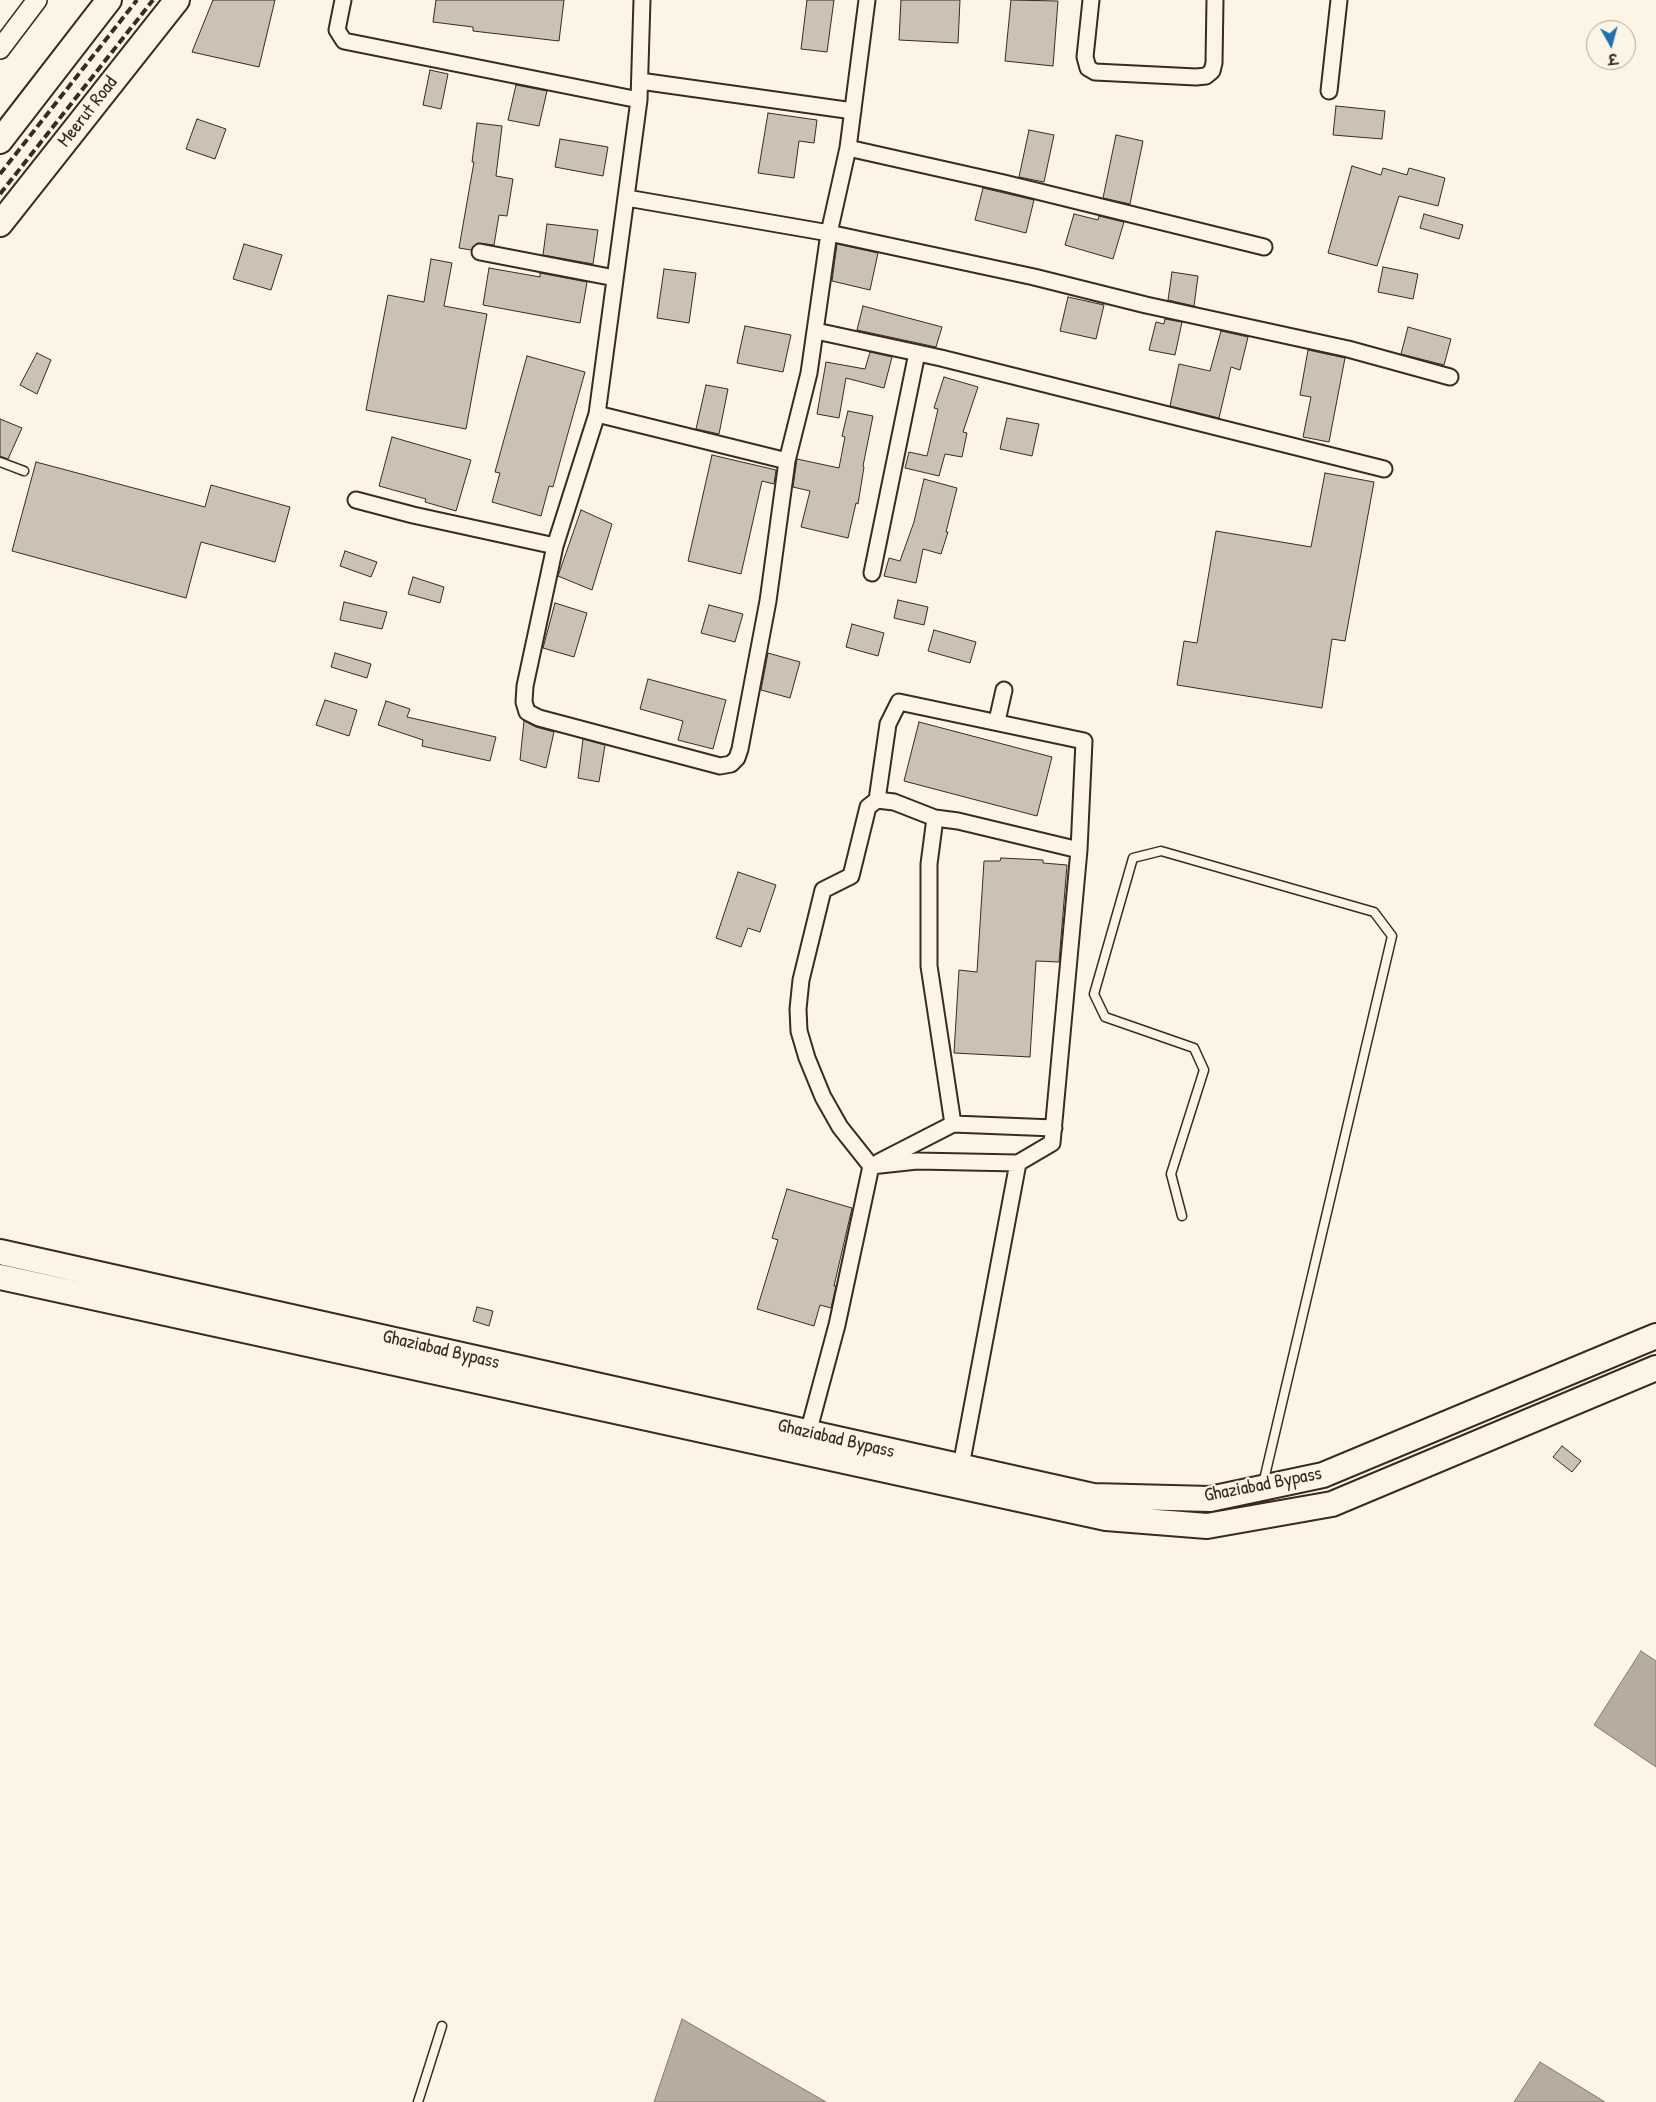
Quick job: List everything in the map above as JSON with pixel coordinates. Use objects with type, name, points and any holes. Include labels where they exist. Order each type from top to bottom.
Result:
[{"type":"main road","points":[[0,141],[109,0]]},
{"type":"main road","name":"Meerut Road","points":[[0,224],[177,0]]},
{"type":"main road","name":"Ghaziabad Bypass","points":[[0,1252],[1106,1518],[1207,1526],[1332,1504],[1656,1368]]},
{"type":"main road","name":"Ghaziabad Bypass","points":[[0,1277],[691,1417],[808,1433],[1093,1496],[1210,1499],[1323,1475],[1656,1336]]},
{"type":"street","points":[[0,49],[37,0]]},
{"type":"street","points":[[343,0],[337,30],[344,41],[639,100]]},
{"type":"street","points":[[642,0],[639,100],[597,414],[555,546],[524,686],[524,702],[527,712],[539,718],[720,766],[731,764],[737,758],[740,749],[768,601],[787,461],[809,373],[829,233],[848,148],[867,0]]},
{"type":"street","points":[[1091,0],[1085,57],[1088,68],[1095,72],[1196,77],[1206,76],[1212,71],[1214,63],[1215,0]]},
{"type":"street","points":[[1329,91],[1339,0]]},
{"type":"street","points":[[640,81],[853,111]]},
{"type":"street","points":[[848,148],[1004,183],[1264,247]]},
{"type":"street","points":[[627,198],[829,233],[1034,277],[1146,305],[1348,349],[1450,377]]},
{"type":"street","points":[[480,252],[615,278]]},
{"type":"street","points":[[816,331],[917,353],[1384,469]]},
{"type":"street","points":[[872,573],[917,353]]},
{"type":"street","points":[[597,414],[787,461]]},
{"type":"street","points":[[356,500],[413,515],[555,546]]},
{"type":"street","points":[[997,721],[1004,690]]},
{"type":"street","points":[[899,702],[997,721],[1084,741],[1079,850],[1052,1143],[1018,1163],[916,1161],[871,1166],[840,1128],[823,1097],[807,1058],[799,1031],[798,1009],[801,980],[823,890],[851,876],[868,807],[877,800],[888,724],[899,702]]},
{"type":"street","points":[[877,800],[894,802],[935,818],[958,821],[1079,850]]},
{"type":"street","points":[[935,818],[929,864],[929,966],[953,1124]]},
{"type":"street","points":[[871,1166],[953,1124],[1054,1128]]},
{"type":"street","points":[[960,1466],[1018,1163]]},
{"type":"street","points":[[808,1433],[837,1325],[871,1166]]},
{"type":"lane","points":[[0,462],[24,471]]},
{"type":"lane","points":[[1182,1216],[1171,1174],[1204,1070],[1194,1048],[1105,1017],[1094,994],[1134,858],[1161,851],[1374,912],[1392,936],[1262,1488]]},
{"type":"lane","points":[[418,2102],[442,2026]]},
{"type":"shaded area","points":[[1641,1651],[1656,1661],[1656,1767],[1594,1725]]},
{"type":"shaded area","points":[[682,2019],[826,2102],[654,2102]]},
{"type":"shaded area","points":[[1540,2062],[1605,2102],[1514,2102]]},
{"type":"building","points":[[213,0],[275,0],[259,67],[192,52]]},
{"type":"building","points":[[436,0],[564,0],[559,41],[473,31],[473,27],[433,22]]},
{"type":"building","points":[[807,0],[834,0],[827,52],[801,49]]},
{"type":"building","points":[[901,0],[960,0],[958,43],[899,40]]},
{"type":"building","points":[[1011,0],[1058,1],[1053,66],[1005,61]]},
{"type":"building","points":[[430,70],[448,74],[441,109],[423,105]]},
{"type":"building","points":[[516,85],[547,91],[539,126],[508,120]]},
{"type":"building","points":[[1336,106],[1385,111],[1382,139],[1333,135]]},
{"type":"building","points":[[768,113],[817,120],[814,143],[799,141],[794,178],[758,173]]},
{"type":"building","points":[[197,119],[226,129],[215,159],[186,149]]},
{"type":"building","points":[[477,123],[502,126],[496,176],[513,179],[507,216],[499,215],[494,245],[477,243],[471,250],[459,248],[474,162],[472,162]]},
{"type":"building","points":[[1029,130],[1054,135],[1044,182],[1019,177]]},
{"type":"building","points":[[1116,135],[1143,141],[1130,204],[1103,198]]},
{"type":"building","points":[[560,139],[608,147],[603,176],[555,167]]},
{"type":"building","points":[[1352,166],[1381,175],[1383,168],[1407,175],[1409,168],[1445,178],[1438,206],[1399,196],[1377,266],[1328,253]]},
{"type":"building","points":[[983,188],[1034,200],[1026,233],[975,220]]},
{"type":"building","points":[[1074,214],[1098,220],[1099,216],[1124,222],[1113,259],[1065,245]]},
{"type":"building","points":[[1424,214],[1463,225],[1459,239],[1420,228]]},
{"type":"building","points":[[547,224],[598,230],[593,264],[543,255]]},
{"type":"building","points":[[244,244],[282,255],[271,290],[233,279]]},
{"type":"building","points":[[837,244],[878,253],[870,290],[832,281]]},
{"type":"building","points":[[431,259],[452,263],[444,306],[487,314],[466,429],[366,410],[388,295],[424,302]]},
{"type":"building","points":[[1383,267],[1418,274],[1413,299],[1378,292]]},
{"type":"building","points":[[489,268],[540,277],[540,273],[587,282],[580,323],[483,305]]},
{"type":"building","points":[[664,269],[696,273],[689,323],[657,318]]},
{"type":"building","points":[[1172,272],[1198,276],[1194,306],[1168,300]]},
{"type":"building","points":[[1068,297],[1104,305],[1096,339],[1060,331]]},
{"type":"building","points":[[863,306],[942,327],[936,347],[857,330]]},
{"type":"building","points":[[1165,319],[1182,322],[1175,355],[1149,350],[1156,322],[1164,324]]},
{"type":"building","points":[[745,326],[791,335],[783,372],[737,363]]},
{"type":"building","points":[[1408,327],[1451,339],[1444,365],[1401,354]]},
{"type":"building","points":[[1221,331],[1248,337],[1240,370],[1231,367],[1219,418],[1170,406],[1179,364],[1210,371]]},
{"type":"building","points":[[1308,350],[1345,358],[1329,442],[1303,437],[1311,397],[1300,395]]},
{"type":"building","points":[[870,352],[892,357],[884,388],[846,378],[839,418],[817,414],[826,362],[865,369]]},
{"type":"building","points":[[37,353],[51,360],[37,394],[20,385]]},
{"type":"building","points":[[527,356],[585,372],[553,487],[549,486],[541,516],[492,502],[500,473],[495,472]]},
{"type":"building","points":[[944,377],[978,387],[963,432],[967,433],[962,457],[945,454],[939,476],[905,468],[909,452],[927,456],[938,409],[934,408]]},
{"type":"building","points":[[706,385],[728,389],[719,434],[696,429]]},
{"type":"building","points":[[848,411],[873,416],[858,504],[856,503],[848,538],[801,527],[810,491],[793,487],[797,459],[839,468],[845,437],[842,436]]},
{"type":"building","points":[[1007,418],[1039,424],[1032,456],[1000,449]]},
{"type":"building","points":[[0,419],[22,428],[8,459],[0,456]]},
{"type":"building","points":[[392,437],[471,460],[456,511],[425,502],[426,499],[379,486]]},
{"type":"building","points":[[712,455],[776,470],[774,484],[762,481],[741,574],[688,561]]},
{"type":"building","points":[[36,462],[205,507],[211,485],[290,507],[275,562],[201,542],[186,598],[12,551]]},
{"type":"building","points":[[1325,473],[1374,482],[1345,641],[1332,639],[1322,708],[1177,685],[1184,641],[1197,643],[1216,531],[1311,547]]},
{"type":"building","points":[[924,479],[957,488],[946,532],[948,532],[941,554],[923,549],[916,583],[884,576],[889,558],[900,561],[914,522]]},
{"type":"building","points":[[581,510],[612,524],[592,590],[558,576]]},
{"type":"building","points":[[345,551],[377,562],[371,577],[340,566]]},
{"type":"building","points":[[413,577],[444,587],[440,603],[408,594]]},
{"type":"building","points":[[898,600],[928,607],[924,625],[894,618]]},
{"type":"building","points":[[344,602],[387,612],[382,629],[340,620]]},
{"type":"building","points":[[555,603],[587,613],[574,657],[543,648]]},
{"type":"building","points":[[709,605],[743,614],[735,642],[701,633]]},
{"type":"building","points":[[852,624],[884,633],[878,656],[846,647]]},
{"type":"building","points":[[934,630],[976,642],[970,663],[928,651]]},
{"type":"building","points":[[335,653],[371,664],[367,678],[331,667]]},
{"type":"building","points":[[768,653],[800,662],[790,698],[761,690]]},
{"type":"building","points":[[648,679],[726,700],[713,749],[678,740],[683,721],[640,709]]},
{"type":"building","points":[[325,700],[357,710],[349,736],[316,725]]},
{"type":"building","points":[[386,701],[410,709],[407,717],[496,737],[490,761],[422,746],[423,740],[378,725]]},
{"type":"building","points":[[524,721],[536,727],[554,732],[546,768],[520,760]]},
{"type":"building","points":[[919,722],[1052,757],[1037,816],[904,781]]},
{"type":"building","points":[[583,739],[605,745],[599,782],[578,778]]},
{"type":"building","points":[[1001,858],[1043,860],[1043,863],[1067,865],[1059,962],[1036,961],[1030,1057],[954,1053],[959,970],[977,972],[984,861],[1000,861]]},
{"type":"building","points":[[738,872],[776,885],[760,932],[748,928],[741,947],[716,938]]},
{"type":"building","points":[[787,1189],[852,1208],[834,1286],[836,1286],[831,1308],[820,1305],[814,1326],[757,1309],[778,1240],[772,1238]]},
{"type":"building","points":[[477,1307],[493,1311],[489,1326],[473,1321]]},
{"type":"building","points":[[1562,1446],[1581,1461],[1572,1472],[1553,1457]]},
{"type":"railway","points":[[0,174],[137,0]]},
{"type":"railway","points":[[0,194],[153,0]]}]
